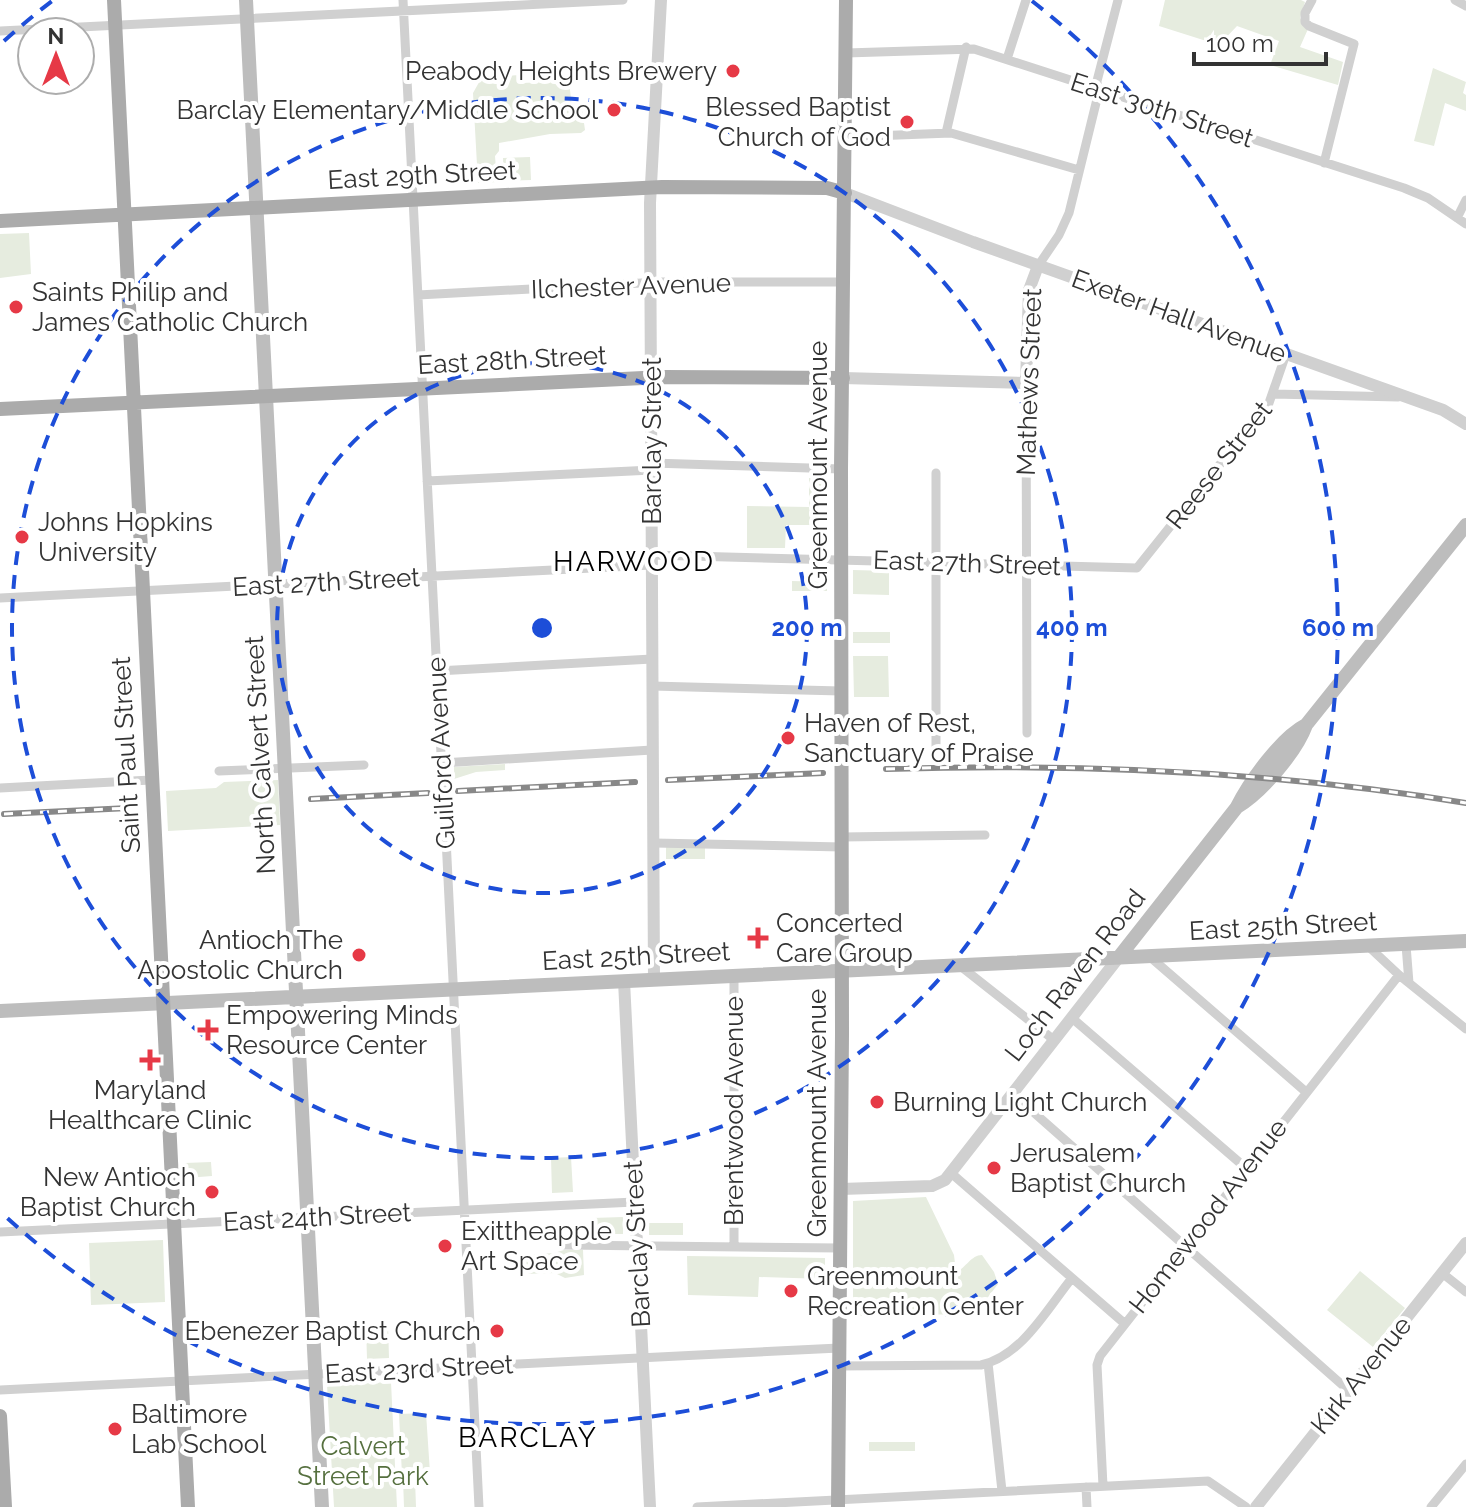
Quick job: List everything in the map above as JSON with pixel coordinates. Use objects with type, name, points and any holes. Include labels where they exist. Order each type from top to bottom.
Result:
[{"type":"main road","name":"Saint Paul Street","points":[[114,0],[188,1507]]},
{"type":"main road","name":"North Calvert Street","points":[[246,0],[322,1507]]},
{"type":"main road","name":"Greenmount Avenue","points":[[838,1503],[842,970],[841,469],[846,0]]},
{"type":"main road","name":"East 29th Street","points":[[0,221],[651,188],[827,188],[845,193]]},
{"type":"main road","name":"East 28th Street","points":[[0,409],[651,377],[843,378]]},
{"type":"main road","name":"Loch Raven Road","points":[[1119,957],[1237,807],[1253,798],[1301,737],[1306,725],[1466,525]]},
{"type":"main road","name":"East 25th Street","points":[[0,1011],[1466,941]]},
{"type":"main road","points":[[0,1416],[5,1507]]},
{"type":"street","name":"Guilford Avenue","points":[[403,0],[479,1507]]},
{"type":"street","points":[[0,31],[623,0]]},
{"type":"street","name":"Barclay Street","points":[[654,979],[651,188],[661,0]]},
{"type":"street","points":[[1007,59],[1026,0]]},
{"type":"street","name":"Mathews Street","points":[[1027,733],[1025,565],[1029,290],[1038,266],[1066,220],[1118,0]]},
{"type":"street","points":[[1312,0],[1305,13],[1305,22],[1354,44],[1324,163]]},
{"type":"street","points":[[1455,0],[1466,6]]},
{"type":"street","points":[[946,133],[966,47]]},
{"type":"street","name":"East 30th Street","points":[[846,53],[966,47],[1422,195],[1466,224]]},
{"type":"street","points":[[846,137],[946,133],[1079,170]]},
{"type":"street","name":"Exeter Hall Avenue","points":[[845,193],[1038,266],[1443,410],[1466,424]]},
{"type":"street","points":[[1457,218],[1466,200]]},
{"type":"street","name":"Ilchester Avenue","points":[[418,295],[651,283],[844,282]]},
{"type":"street","name":"Reese Street","points":[[1137,568],[1269,403],[1286,354]]},
{"type":"street","name":"East 28th Street","points":[[843,378],[1026,383]]},
{"type":"street","points":[[1274,394],[1402,397]]},
{"type":"street","points":[[427,481],[652,467],[841,469]]},
{"type":"street","points":[[936,473],[936,746]]},
{"type":"street","name":"East 27th Street","points":[[0,598],[432,576],[652,560],[841,560],[1137,568]]},
{"type":"street","points":[[437,671],[652,659]]},
{"type":"street","points":[[652,686],[841,691]]},
{"type":"street","points":[[442,763],[652,750]]},
{"type":"street","points":[[219,771],[364,765]]},
{"type":"street","points":[[0,788],[151,780]]},
{"type":"street","points":[[654,843],[842,842],[985,835]]},
{"type":"street","points":[[1406,945],[1409,983]]},
{"type":"street","points":[[1368,946],[1466,1029]]},
{"type":"street","points":[[1149,956],[1306,1092]]},
{"type":"street","name":"Loch Raven Road","points":[[951,1173],[1119,957]]},
{"type":"street","points":[[959,965],[1054,1040]]},
{"type":"street","name":"Brentwood Avenue","points":[[734,975],[734,1246]]},
{"type":"street","name":"Homewood Avenue","points":[[1103,1486],[1097,1365],[1100,1356],[1399,975]]},
{"type":"street","name":"Barclay Street","points":[[624,981],[650,1507]]},
{"type":"street","points":[[1072,1018],[1247,1169]]},
{"type":"street","points":[[1013,1094],[1348,1390]]},
{"type":"street","points":[[841,1189],[932,1186],[941,1183],[951,1173],[1124,1323]]},
{"type":"street","name":"East 24th Street","points":[[0,1232],[635,1202]]},
{"type":"street","name":"Kirk Avenue","points":[[1256,1507],[1466,1243]]},
{"type":"street","points":[[564,1245],[840,1248]]},
{"type":"street","points":[[1442,1273],[1466,1292]]},
{"type":"street","points":[[838,1366],[988,1363],[1012,1351],[1072,1278]]},
{"type":"street","name":"East 23rd Street","points":[[0,1390],[839,1348]]},
{"type":"street","points":[[988,1363],[1002,1491]]},
{"type":"street","points":[[1431,1507],[1466,1464]]},
{"type":"street","points":[[697,1507],[838,1503],[1208,1481],[1246,1507]]},
{"type":"street","points":[[1086,1487],[1087,1507]]},
{"type":"street","points":[[951,1494],[951,1507]]},
{"type":"green space","points":[[1165,0],[1301,0],[1305,2],[1300,18],[1308,29],[1300,47],[1343,62],[1338,85],[1270,65],[1279,41],[1237,26],[1219,45],[1159,26]]},
{"type":"green space","points":[[1433,68],[1466,82],[1463,93],[1466,95],[1466,111],[1445,103],[1434,146],[1414,141]]},
{"type":"green space","points":[[520,75],[522,83],[569,81],[572,108],[582,109],[585,130],[499,143],[495,156],[497,182],[478,183],[473,93],[482,77]]},
{"type":"green space","points":[[530,157],[531,180],[504,181],[503,158]]},
{"type":"green space","points":[[29,233],[31,274],[0,278],[0,234]]},
{"type":"green space","points":[[809,478],[827,478],[826,525],[786,525],[785,548],[747,548],[747,506],[809,507]]},
{"type":"green space","points":[[853,570],[889,571],[889,595],[853,594]]},
{"type":"green space","points":[[792,581],[827,582],[827,591],[792,591]]},
{"type":"green space","points":[[853,632],[890,632],[890,643],[853,643]]},
{"type":"green space","points":[[853,656],[888,656],[889,697],[854,697]]},
{"type":"green space","points":[[505,764],[505,770],[476,772],[454,779],[454,767]]},
{"type":"green space","points":[[278,780],[280,825],[168,831],[166,791],[216,788],[224,782]]},
{"type":"green space","points":[[666,847],[705,847],[705,859],[666,859]]},
{"type":"green space","points":[[571,1157],[573,1192],[552,1193],[551,1158]]},
{"type":"green space","points":[[211,1162],[212,1176],[186,1178],[185,1163]]},
{"type":"green space","points":[[926,1197],[954,1255],[956,1272],[982,1255],[998,1284],[979,1309],[969,1314],[853,1316],[853,1201]]},
{"type":"green space","points":[[623,1217],[623,1234],[594,1234],[592,1218]]},
{"type":"green space","points":[[649,1223],[683,1223],[683,1235],[649,1235]]},
{"type":"green space","points":[[163,1240],[165,1302],[91,1305],[89,1243]]},
{"type":"green space","points":[[583,1250],[584,1275],[565,1278],[555,1273],[524,1274],[524,1255]]},
{"type":"green space","points":[[687,1256],[825,1258],[825,1279],[759,1277],[758,1297],[688,1295]]},
{"type":"green space","points":[[1360,1271],[1405,1308],[1373,1347],[1327,1310]]},
{"type":"green space","points":[[388,1324],[389,1358],[367,1359],[366,1325]]},
{"type":"green space","name":"Calvert Street Park","points":[[391,1382],[397,1507],[334,1507],[327,1385]]},
{"type":"green space","points":[[426,1413],[430,1473],[402,1475],[399,1414]]},
{"type":"green space","points":[[869,1442],[915,1442],[915,1451],[869,1451]]},
{"type":"green space","points":[[403,1479],[415,1479],[416,1507],[404,1507]]},
{"type":"railway","points":[[886,769],[1032,767],[1177,772],[1321,783],[1466,803]]},
{"type":"railway","points":[[668,780],[823,773]]},
{"type":"railway","points":[[458,791],[635,782]]},
{"type":"railway","points":[[311,799],[428,793]]},
{"type":"railway","points":[[4,814],[129,808]]},
{"type":"place","name":"Peabody Heights Brewery","points":[[733,71]]},
{"type":"place","name":"Barclay Elementary/Middle School","points":[[614,110]]},
{"type":"place","name":"Blessed Baptist Church of God","points":[[907,122]]},
{"type":"place","name":"Saints Philip and James Catholic Church","points":[[16,307]]},
{"type":"place","name":"Johns Hopkins University","points":[[22,537]]},
{"type":"place","name":"Haven of Rest, Sanctuary of Praise","points":[[788,738]]},
{"type":"place","name":"Concerted Care Group","points":[[758,938]]},
{"type":"place","name":"Antioch The Apostolic Church","points":[[359,955]]},
{"type":"place","name":"Empowering Minds Resource Center","points":[[208,1030]]},
{"type":"place","name":"Maryland Healthcare Clinic","points":[[150,1060]]},
{"type":"place","name":"Burning Light Church","points":[[877,1102]]},
{"type":"place","name":"Jerusalem Baptist Church","points":[[994,1168]]},
{"type":"place","name":"New Antioch Baptist Church","points":[[212,1192]]},
{"type":"place","name":"Exittheapple Art Space","points":[[445,1246]]},
{"type":"place","name":"Greenmount Recreation Center","points":[[791,1291]]},
{"type":"place","name":"Ebenezer Baptist Church","points":[[497,1331]]},
{"type":"place","name":"Baltimore Lab School","points":[[115,1429]]},
{"type":"district","name":"HARWOOD","points":[[634,561]]},
{"type":"district","name":"BARCLAY","points":[[528,1437]]}]
